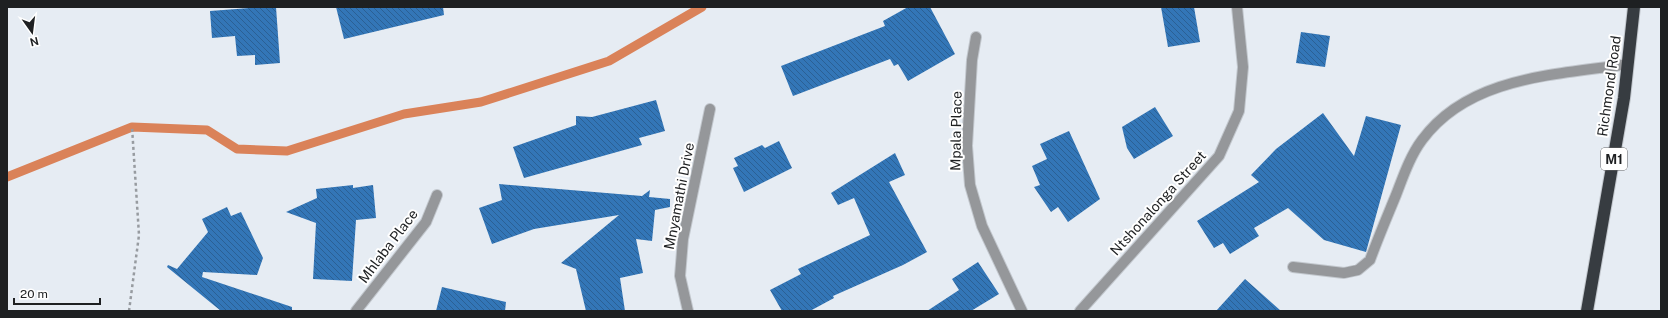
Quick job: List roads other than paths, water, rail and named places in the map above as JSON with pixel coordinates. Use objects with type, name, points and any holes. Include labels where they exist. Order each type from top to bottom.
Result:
[{"type":"highway","name":"Richmond Road","points":[[1587,311],[1624,98],[1634,7]]},
{"type":"street","name":"Ntshonalonga Street","points":[[1080,311],[1219,156],[1239,111],[1243,67],[1237,7]]},
{"type":"street","name":"Mpala Place","points":[[976,37],[972,60],[966,146],[970,185],[982,226],[1022,311]]},
{"type":"street","points":[[1292,267],[1344,273],[1358,270],[1370,260],[1405,172],[1422,141],[1443,118],[1468,99],[1499,86],[1532,79],[1628,64]]},
{"type":"street","name":"Mnyamathi Drive","points":[[688,311],[680,276],[683,239],[710,109]]},
{"type":"street","name":"Mhlaba Place","points":[[356,311],[426,222],[438,195]]},
{"type":"waterway","points":[[7,177],[132,127],[207,130],[237,149],[287,151],[404,114],[481,102],[609,61],[702,7]]}]
